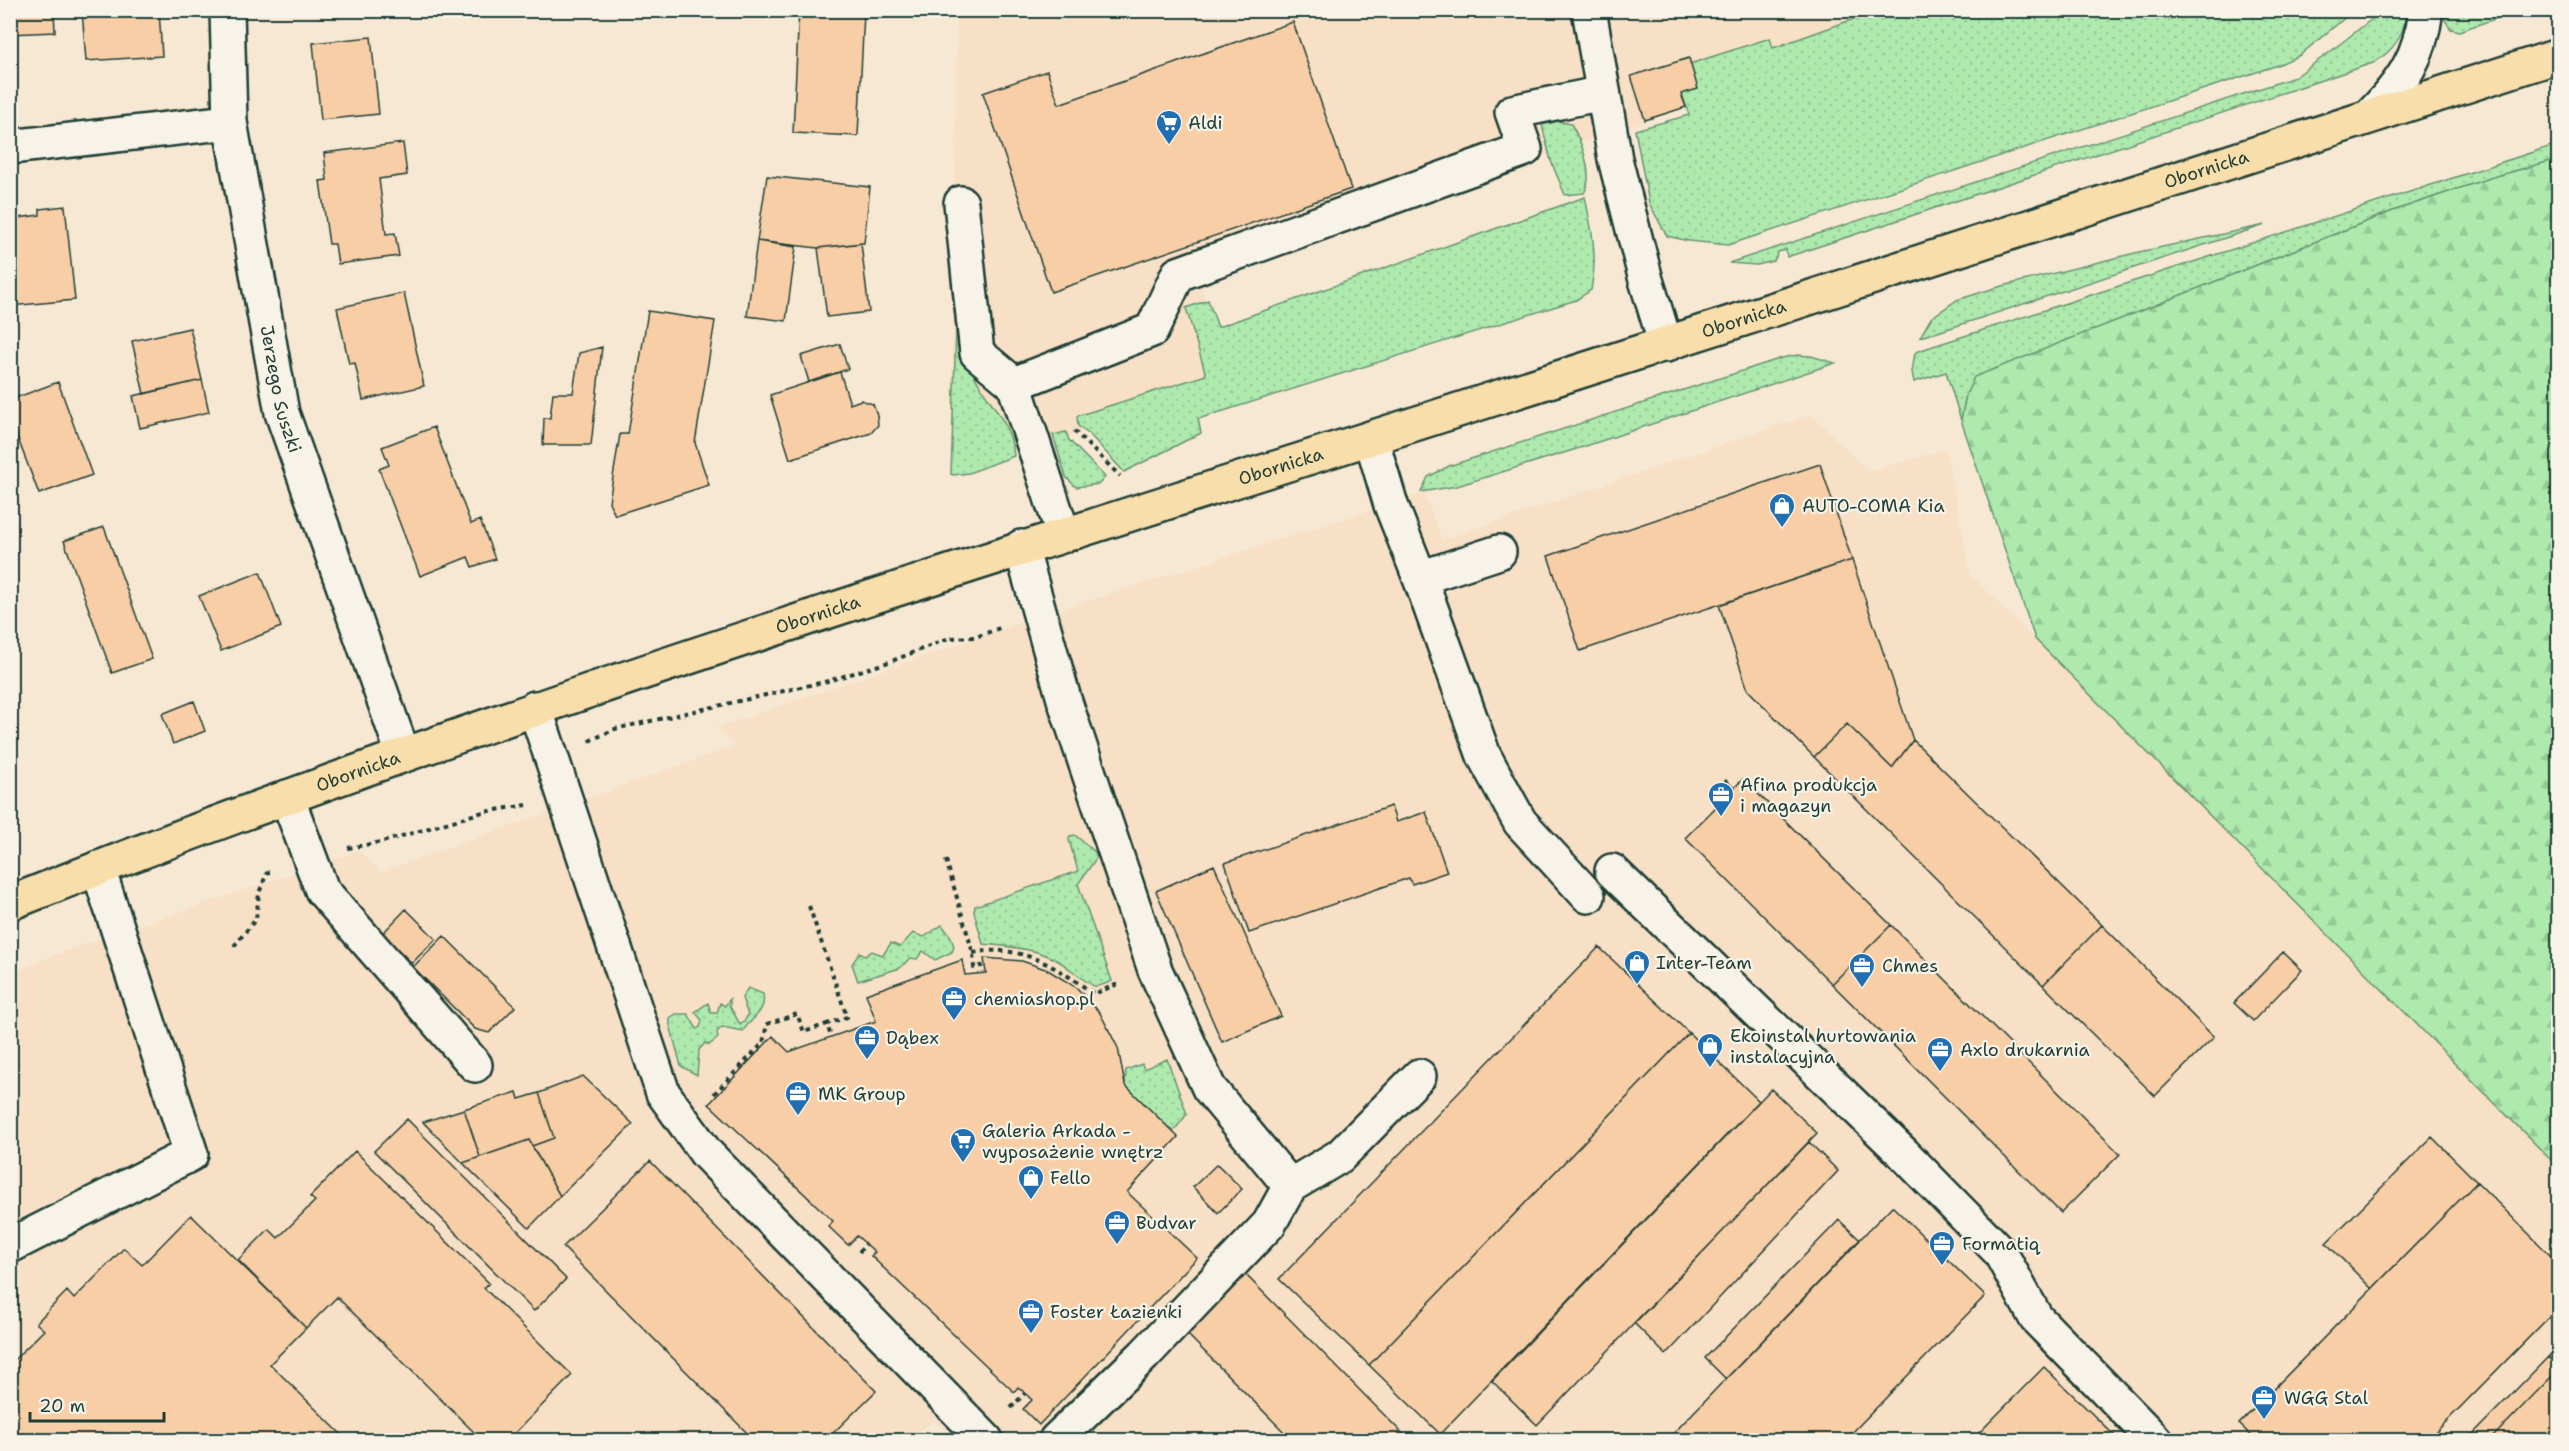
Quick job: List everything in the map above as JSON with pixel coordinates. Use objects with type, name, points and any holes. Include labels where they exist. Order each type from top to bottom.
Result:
[{"type":"main road","name":"Obornicka","points":[[10,903],[403,753],[535,708],[1021,547],[1666,345],[2559,56]]},
{"type":"street","name":"Jerzego Suszki","points":[[227,10],[230,122],[282,413],[403,753]]},
{"type":"street","points":[[1589,10],[1615,159],[1646,280],[1666,345]]},
{"type":"street","points":[[2371,115],[2403,81],[2419,43],[2426,10]]},
{"type":"street","points":[[1014,384],[1152,330],[1178,274],[1525,149],[1512,112],[1603,93]]},
{"type":"street","points":[[10,147],[230,122]]},
{"type":"street","points":[[961,203],[977,353],[1014,384],[1063,534]]},
{"type":"street","points":[[1371,438],[1390,505],[1489,765],[1520,822],[1588,896]]},
{"type":"street","points":[[1021,547],[1064,699],[1155,970],[1209,1088],[1290,1186]]},
{"type":"street","points":[[1420,579],[1499,552]]},
{"type":"street","points":[[535,708],[663,1093],[706,1154],[986,1440]]},
{"type":"street","points":[[287,797],[322,890],[475,1065]]},
{"type":"street","points":[[10,1246],[191,1155],[98,868]]},
{"type":"street","points":[[1612,871],[1904,1154],[2000,1252],[2036,1318],[2155,1440]]},
{"type":"street","points":[[1056,1440],[1144,1355],[1269,1224],[1290,1186],[1340,1156],[1419,1076]]},
{"type":"path","points":[[1048,370],[1074,433],[1123,478]]},
{"type":"path","points":[[234,946],[256,919],[259,893],[267,873],[483,812],[543,802],[560,783],[580,745],[615,729],[828,681],[949,638],[976,638],[1006,626]]},
{"type":"path","points":[[946,860],[973,953],[974,968],[985,965]]},
{"type":"path","points":[[709,1100],[763,1043],[767,1024],[797,1014],[804,1032],[847,1017],[809,906]]},
{"type":"path","points":[[973,953],[996,951],[1022,954],[1044,960],[1094,994],[1155,970]]},
{"type":"path","points":[[827,1024],[831,1037]]},
{"type":"path","points":[[1010,1409],[1025,1394]]},
{"type":"shaded area","points":[[957,11],[1972,11],[1197,273],[1232,382],[951,474]]},
{"type":"shaded area","points":[[1811,414],[1868,471],[1946,449],[1971,575],[2558,1168],[2558,1440],[955,1440],[935,1421],[901,1440],[11,1440],[11,973],[62,952],[359,851],[381,872],[735,746],[716,728],[1035,618],[1424,493],[1442,540]]},
{"type":"green space","points":[[2446,10],[2519,11],[2459,31],[2451,29],[2445,20]]},
{"type":"green space","points":[[1876,11],[2353,11],[2300,55],[2278,65],[1728,245],[1667,236],[1649,203],[1635,130],[1689,115],[1674,69],[1770,38],[1773,48]]},
{"type":"green space","points":[[2382,11],[2406,11],[2405,20],[2397,42],[2373,63],[1787,257],[1786,250],[1778,252],[1774,261],[1757,265],[1729,263],[2295,77]]},
{"type":"green space","points":[[1558,121],[1571,124],[1579,139],[1588,177],[1584,193],[1565,195],[1551,161],[1542,125]]},
{"type":"green space","points":[[2558,144],[2558,159],[2493,177],[2393,211],[1975,377],[1966,395],[1961,420],[1946,372],[1914,382],[1912,372],[1915,353],[1918,351]]},
{"type":"green space","points":[[2558,159],[2558,1167],[2035,639],[1961,420],[1966,395],[1974,377],[2393,211],[2493,177]]},
{"type":"green space","points":[[1585,197],[1593,244],[1593,278],[1591,290],[1576,300],[1198,419],[1201,433],[1124,472],[1091,436],[1078,426],[1077,416],[1206,375],[1186,308],[1208,300],[1218,327]]},
{"type":"green space","points":[[2265,225],[1920,337],[1931,318],[1957,300],[1995,288],[2139,252]]},
{"type":"green space","points":[[954,292],[971,369],[1008,430],[1014,456],[969,473],[953,475],[951,474],[956,331]]},
{"type":"green space","points":[[1797,355],[1811,356],[1835,363],[1586,446],[1457,486],[1421,492],[1428,477],[1449,466]]},
{"type":"green space","points":[[1066,432],[1069,440],[1105,477],[1099,484],[1076,487],[1066,477],[1053,435]]},
{"type":"green space","points":[[1075,835],[1096,853],[1097,857],[1078,884],[1112,981],[1099,986],[1091,985],[1051,957],[1023,949],[983,944],[974,912],[975,906],[1078,871],[1069,840],[1070,836]]},
{"type":"green space","points":[[942,925],[951,937],[954,947],[952,952],[935,960],[923,951],[917,959],[910,958],[900,968],[858,981],[852,964],[860,952],[865,956],[872,951],[883,955],[891,943],[900,947],[913,933],[924,937]]},
{"type":"green space","points":[[748,988],[763,994],[763,1006],[757,1015],[743,1031],[722,1027],[717,1032],[718,1038],[709,1045],[705,1043],[699,1050],[697,1075],[681,1066],[670,1018],[676,1014],[688,1014],[697,1029],[702,1020],[695,1012],[708,1003],[711,1013],[717,1013],[720,1003],[725,1006],[730,999],[730,1007],[740,1024],[748,1015],[742,998]]},
{"type":"green space","points":[[1167,1059],[1187,1114],[1173,1132],[1125,1085],[1126,1070],[1142,1064],[1144,1069]]},
{"type":"building","points":[[10,10],[54,10],[55,32],[10,34]]},
{"type":"building","points":[[82,10],[159,10],[162,56],[86,61]]},
{"type":"building","points":[[799,10],[864,12],[858,136],[793,133]]},
{"type":"building","name":"Aldi","points":[[1293,22],[1351,189],[1051,292],[983,93],[1047,71],[1059,104]]},
{"type":"building","points":[[371,37],[379,114],[321,120],[313,43]]},
{"type":"building","points":[[1689,58],[1698,89],[1681,94],[1686,107],[1645,120],[1631,76]]},
{"type":"building","points":[[403,143],[407,175],[379,179],[386,234],[395,233],[399,256],[338,264],[335,244],[329,244],[320,181],[327,180],[324,153]]},
{"type":"building","points":[[767,176],[870,187],[864,243],[818,248],[757,241]]},
{"type":"building","points":[[65,206],[75,300],[10,306],[10,219],[40,215],[40,209]]},
{"type":"building","points":[[757,241],[796,247],[786,321],[747,316]]},
{"type":"building","points":[[861,243],[869,312],[827,317],[818,248]]},
{"type":"building","points":[[404,293],[424,386],[363,400],[355,363],[349,364],[337,308]]},
{"type":"building","points":[[648,311],[715,321],[695,443],[709,485],[615,515],[609,502],[620,434],[628,434]]},
{"type":"building","points":[[190,328],[202,380],[144,394],[132,341]]},
{"type":"building","points":[[840,344],[848,369],[809,382],[801,356]]},
{"type":"building","points":[[602,347],[591,445],[543,445],[544,418],[550,418],[553,393],[573,393],[579,353]]},
{"type":"building","points":[[840,372],[850,404],[861,400],[873,404],[878,425],[871,433],[790,459],[770,395]]},
{"type":"building","points":[[202,380],[209,412],[140,428],[133,396]]},
{"type":"building","points":[[58,382],[92,475],[39,494],[10,418],[10,400]]},
{"type":"building","points":[[434,427],[471,524],[480,520],[495,559],[472,567],[468,557],[420,576],[379,469],[389,465],[382,447]]},
{"type":"building","points":[[1820,464],[1852,560],[1580,651],[1548,556]]},
{"type":"building","points":[[104,527],[152,659],[112,673],[64,541]]},
{"type":"building","points":[[1852,560],[1913,740],[1892,768],[1847,724],[1814,757],[1748,690],[1719,605]]},
{"type":"building","points":[[260,572],[281,627],[221,651],[199,596]]},
{"type":"building","points":[[194,701],[205,731],[173,744],[162,714]]},
{"type":"building","points":[[1847,724],[1892,768],[1913,740],[2102,925],[2043,985],[1814,757]]},
{"type":"building","points":[[1743,779],[1891,925],[1832,984],[1685,838],[1718,805],[1709,797],[1726,780],[1734,788]]},
{"type":"building","points":[[1391,806],[1396,822],[1426,812],[1447,872],[1412,884],[1409,878],[1249,933],[1225,863]]},
{"type":"building","points":[[1214,865],[1281,1016],[1222,1042],[1156,891]]},
{"type":"building","points":[[406,909],[436,939],[412,963],[382,934]]},
{"type":"building","points":[[1891,925],[2120,1154],[2061,1213],[1832,984]]},
{"type":"building","points":[[2102,925],[2214,1037],[2155,1096],[2043,985]]},
{"type":"building","points":[[444,936],[515,1007],[489,1033],[475,1029],[413,967]]},
{"type":"building","points":[[1599,947],[1689,1033],[1369,1365],[1279,1279]]},
{"type":"building","points":[[2283,952],[2302,970],[2253,1021],[2234,1003]]},
{"type":"building","name":"Galeria Arkada - wyposażenie wnętrz","points":[[984,958],[1022,961],[1048,970],[1077,988],[1100,1013],[1118,1048],[1125,1085],[1178,1137],[1127,1192],[1197,1258],[1039,1425],[1023,1409],[1032,1400],[1025,1393],[1018,1387],[1014,1392],[871,1256],[875,1252],[857,1236],[848,1245],[828,1226],[833,1221],[709,1104],[773,1036],[789,1052],[876,1021],[866,994],[962,960],[965,975],[986,973]]},
{"type":"building","points":[[1689,1033],[1759,1101],[1440,1434],[1369,1365]]},
{"type":"building","points":[[583,1076],[633,1124],[560,1196],[532,1146],[554,1138],[539,1093]]},
{"type":"building","points":[[1771,1089],[1817,1133],[1537,1425],[1492,1381]]},
{"type":"building","points":[[517,1092],[519,1099],[539,1093],[554,1138],[532,1146],[529,1140],[480,1157],[464,1109]]},
{"type":"building","points":[[464,1109],[480,1157],[463,1163],[423,1122]]},
{"type":"building","points":[[407,1119],[566,1279],[534,1311],[374,1151]]},
{"type":"building","points":[[2432,1137],[2477,1182],[2372,1289],[2326,1243]]},
{"type":"building","points":[[529,1140],[560,1196],[529,1228],[463,1163]]},
{"type":"building","points":[[1809,1142],[1838,1171],[1666,1355],[1634,1323]]},
{"type":"building","points":[[355,1151],[489,1283],[484,1288],[572,1375],[508,1440],[482,1440],[337,1297],[306,1328],[238,1260],[269,1229],[278,1238],[315,1201],[310,1197]]},
{"type":"building","points":[[650,1161],[876,1391],[826,1440],[754,1440],[563,1247]]},
{"type":"building","points":[[1217,1164],[1242,1189],[1218,1213],[1193,1187]]},
{"type":"building","points":[[2477,1182],[2558,1263],[2558,1308],[2428,1440],[2256,1440],[2239,1424]]},
{"type":"building","points":[[1892,1206],[1985,1296],[1845,1440],[1667,1440]]},
{"type":"building","points":[[191,1215],[306,1328],[270,1364],[347,1440],[10,1440],[10,1364],[44,1330],[36,1323],[67,1291],[74,1299],[124,1248],[142,1265]]},
{"type":"building","points":[[1839,1220],[1860,1240],[1726,1379],[1705,1358]]},
{"type":"building","points":[[1244,1273],[1409,1440],[1292,1440],[1185,1332]]},
{"type":"building","points":[[2558,1347],[2558,1367],[2548,1357]]},
{"type":"building","points":[[2548,1357],[2558,1367],[2558,1370],[2490,1440],[2467,1440]]},
{"type":"building","points":[[2044,1367],[2119,1440],[1972,1440]]},
{"type":"building","points":[[2558,1370],[2558,1440],[2490,1440]]},
{"type":"place","name":"Aldi","points":[[1169,146]]},
{"type":"place","name":"AUTO-COMA Kia","points":[[1782,529]]},
{"type":"place","name":"Afina produkcja i magazyn","points":[[1721,818]]},
{"type":"place","name":"Inter-Team","points":[[1637,986]]},
{"type":"place","name":"Chmes","points":[[1862,989]]},
{"type":"place","name":"chemiashop.pl","points":[[954,1022]]},
{"type":"place","name":"Dąbex","points":[[867,1061]]},
{"type":"place","name":"Ekoinstal hurtowania instalacyjna","points":[[1710,1069]]},
{"type":"place","name":"Axlo drukarnia","points":[[1940,1073]]},
{"type":"place","name":"MK Group","points":[[798,1117]]},
{"type":"place","name":"Galeria Arkada - wyposażenie wnętrz","points":[[963,1164]]},
{"type":"place","name":"Fello","points":[[1031,1201]]},
{"type":"place","name":"Budvar","points":[[1117,1246]]},
{"type":"place","name":"Formatiq","points":[[1942,1267]]},
{"type":"place","name":"Foster Łazienki","points":[[1031,1335]]},
{"type":"place","name":"WGG Stal","points":[[2264,1421]]}]
